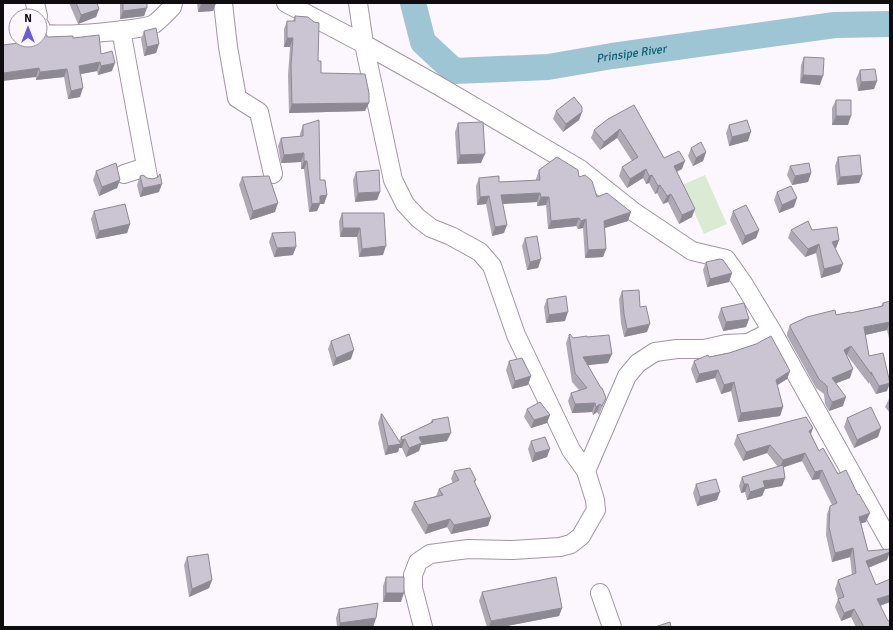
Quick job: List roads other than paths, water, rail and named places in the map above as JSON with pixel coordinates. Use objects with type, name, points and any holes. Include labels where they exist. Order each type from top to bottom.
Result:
[{"type":"street","points":[[48,34],[59,35],[144,27],[154,24],[172,7],[174,3]]},
{"type":"street","points":[[223,3],[228,48],[237,98],[259,112],[273,174]]},
{"type":"street","points":[[286,3],[439,86],[580,168],[634,212],[692,251],[726,259],[743,282],[772,331],[890,542]]},
{"type":"street","points":[[358,3],[364,44],[393,180],[405,204],[418,218],[431,228],[451,236],[480,252],[492,266],[516,335],[571,450],[586,471],[595,500],[596,510],[581,536],[572,544],[560,547],[513,550],[468,549],[430,554],[418,562],[413,575],[413,588],[423,627]]},
{"type":"street","points":[[121,30],[147,172],[124,174]]},
{"type":"street","points":[[586,471],[627,376],[638,363],[656,352],[677,349],[704,349],[726,344],[748,343],[772,331]]},
{"type":"street","points":[[600,593],[612,627]]},
{"type":"waterway","name":"Prinsipe River","points":[[413,3],[423,42],[454,71],[548,67],[612,56],[835,25],[890,24]]}]
